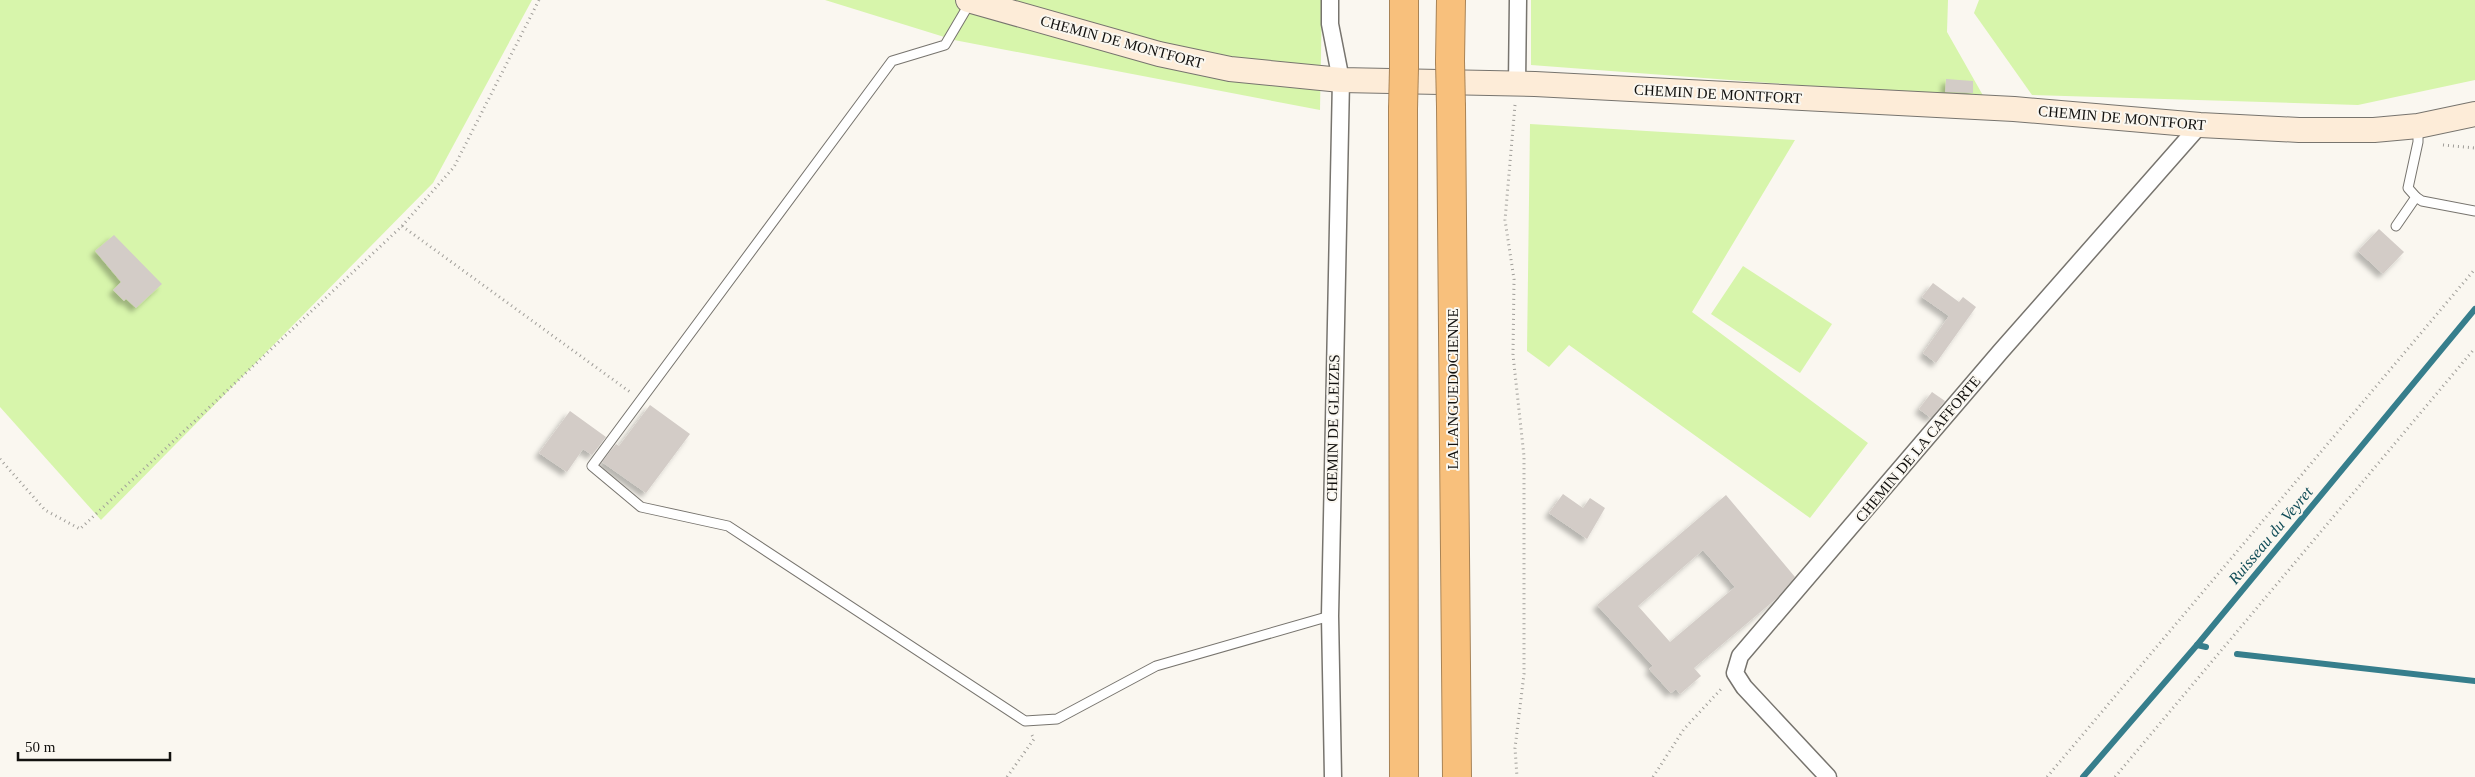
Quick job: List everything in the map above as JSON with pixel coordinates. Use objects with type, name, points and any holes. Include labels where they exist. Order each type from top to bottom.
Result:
[{"type":"highway","points":[[1404,0],[1404,777]]},
{"type":"highway","name":"LA LANGUEDOCIENNE","points":[[1450,0],[1457,777]]},
{"type":"street","name":"CHEMIN DE MONTFORT","points":[[969,0],[1159,54],[1230,69],[1341,80],[1517,84],[2014,109],[2200,125],[2299,130],[2374,130],[2418,134],[2475,114]]},
{"type":"street","name":"CHEMIN DE GLEIZES","points":[[1330,0],[1330,24],[1341,80],[1330,616],[1333,777]]},
{"type":"street","points":[[1517,84],[1518,0]]},
{"type":"street","name":"CHEMIN DE LA CAFFORTE","points":[[1735,673],[1740,656],[2001,351],[2200,125]]},
{"type":"street","points":[[1735,673],[1744,687],[1828,777]]},
{"type":"lane","points":[[969,0],[945,44],[892,61],[592,466],[641,507],[728,526],[1026,721],[1057,719],[1156,666],[1330,616]]},
{"type":"lane","points":[[2418,134],[2408,188],[2416,197],[2422,200],[2475,211]]},
{"type":"lane","points":[[2396,226],[2416,197]]},
{"type":"path","points":[[0,459],[45,510],[80,529],[402,226],[454,167],[539,0]]},
{"type":"path","points":[[1517,84],[1509,150],[1505,220],[1514,279],[1513,355],[1524,456],[1524,674],[1516,748],[1517,777]]},
{"type":"path","points":[[2418,134],[2475,148]]},
{"type":"path","points":[[402,226],[641,400]]},
{"type":"path","points":[[2047,777],[2475,269]]},
{"type":"path","points":[[2115,777],[2475,348]]},
{"type":"path","points":[[1653,777],[1684,729],[1735,673]]},
{"type":"path","points":[[1007,777],[1034,739],[1026,721]]},
{"type":"green space","points":[[0,0],[532,0],[433,183],[101,520],[0,407]]},
{"type":"green space","points":[[825,0],[1322,0],[1320,110],[954,40]]},
{"type":"green space","points":[[1531,0],[1948,0],[1947,32],[1985,99],[1531,65]]},
{"type":"green space","points":[[1979,0],[2475,0],[2475,80],[2358,105],[2032,95],[1974,13]]},
{"type":"green space","points":[[1530,124],[1795,140],[1692,312],[1868,443],[1810,518],[1569,345],[1549,367],[1527,351]]},
{"type":"green space","points":[[1743,266],[1832,324],[1800,373],[1711,314]]},
{"type":"building","points":[[1946,79],[1973,81],[1973,93],[1945,92]]},
{"type":"building","points":[[2379,229],[2404,252],[2383,274],[2358,251]]},
{"type":"building","points":[[114,235],[162,284],[136,308],[126,299],[124,301],[113,290],[121,282],[95,251]]},
{"type":"building","points":[[1933,283],[1959,302],[1963,297],[1976,307],[1936,363],[1923,353],[1949,316],[1922,297]]},
{"type":"building","points":[[1932,392],[1945,401],[1931,418],[1919,409]]},
{"type":"building","points":[[650,405],[690,434],[646,493],[602,462],[616,444],[619,446]]},
{"type":"building","points":[[570,411],[606,437],[592,455],[583,449],[567,472],[539,453]]},
{"type":"building","points":[[1563,494],[1583,508],[1590,498],[1605,508],[1587,539],[1549,513]]},
{"type":"building","points":[[1726,495],[1795,577],[1777,598],[1694,668],[1701,676],[1680,694],[1676,689],[1671,693],[1649,669],[1653,666],[1597,605]],"holes":[[[1703,550],[1735,587],[1670,642],[1638,606]]]},
{"type":"waterway","name":"Ruisseau du Veyret","points":[[2083,777],[2197,645],[2475,309]]},
{"type":"waterway","points":[[2197,645],[2206,647]]},
{"type":"waterway","points":[[2237,654],[2475,681]]}]
